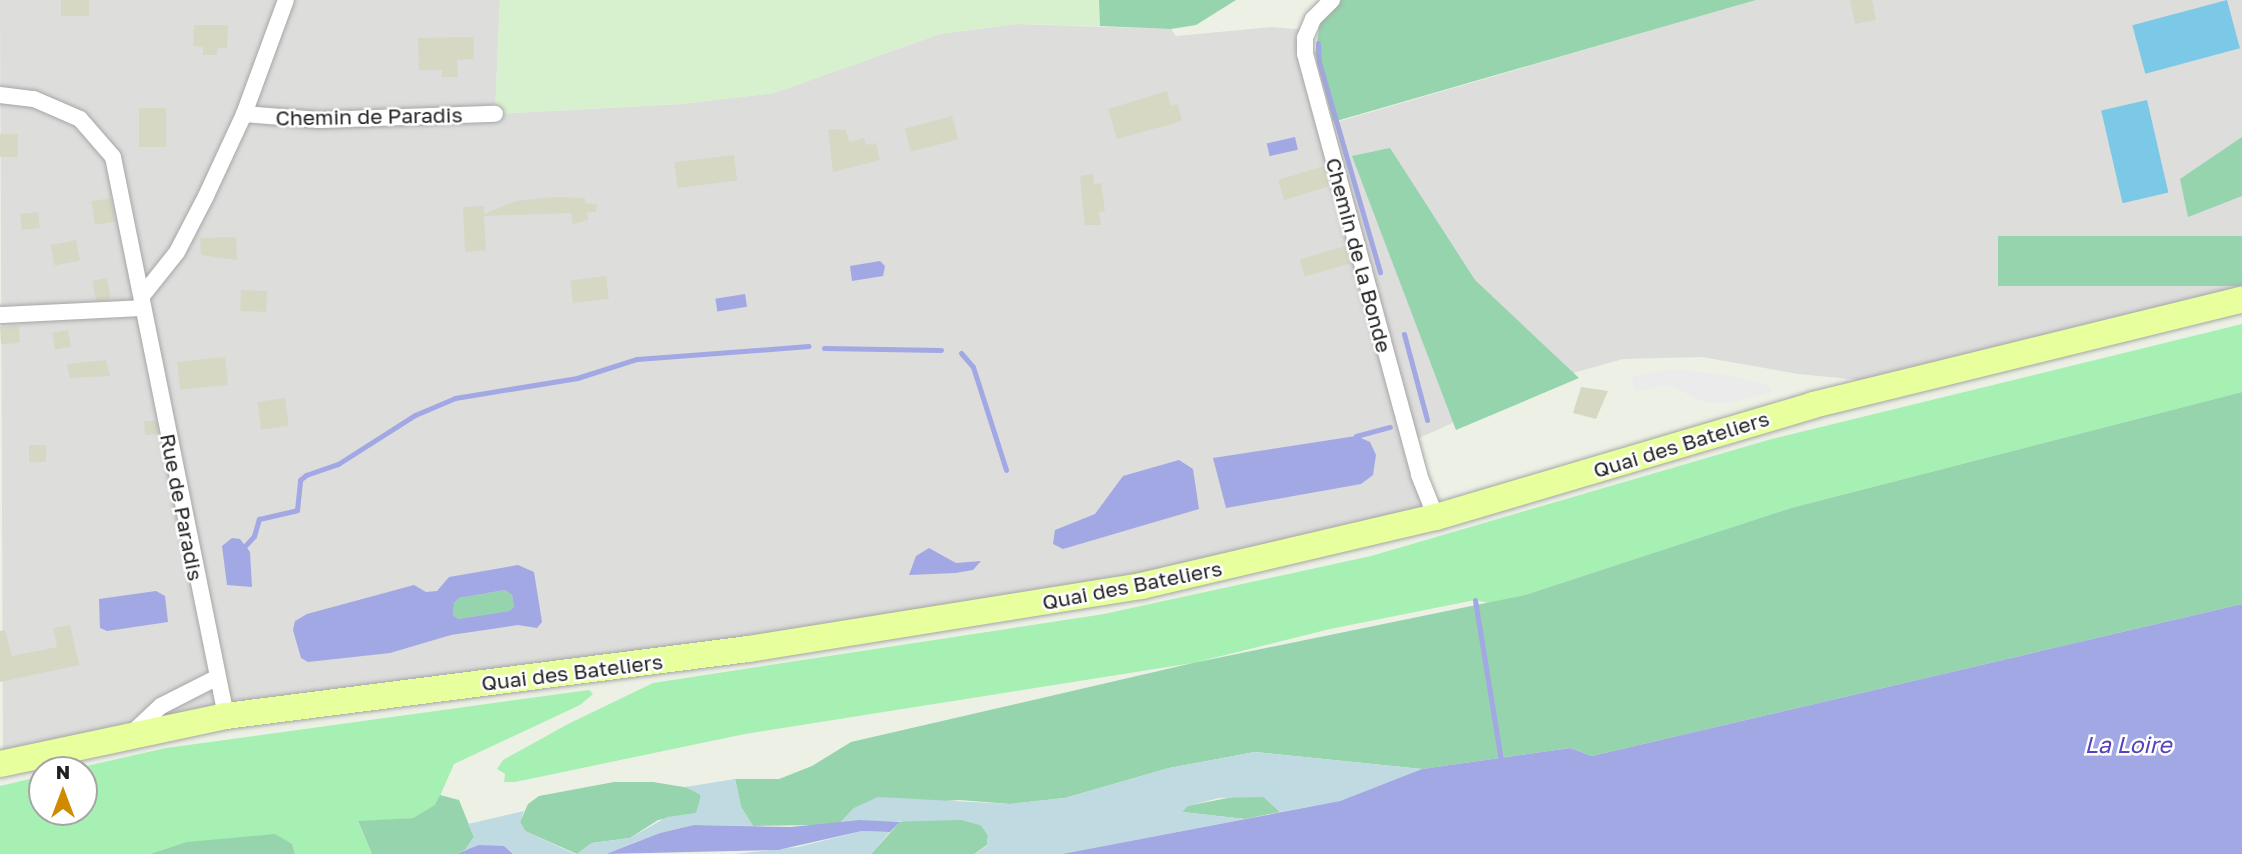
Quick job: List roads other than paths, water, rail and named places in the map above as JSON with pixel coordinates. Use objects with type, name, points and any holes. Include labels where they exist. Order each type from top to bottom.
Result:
[{"type":"main road","name":"Quai des Bateliers","points":[[0,764],[132,733],[226,716],[721,653],[1008,609],[1269,558],[1436,517],[1813,405],[2242,300]]},
{"type":"street","points":[[0,315],[143,302],[177,252],[244,114],[286,0]]},
{"type":"street","name":"Chemin de la Bonde","points":[[1332,0],[1307,30],[1305,54],[1416,464],[1436,517]]},
{"type":"street","name":"Rue de Paradis","points":[[0,95],[34,99],[80,119],[105,143],[120,181],[216,678],[226,716]]},
{"type":"street","name":"Chemin de Paradis","points":[[244,114],[319,120],[495,114]]},
{"type":"street","points":[[132,733],[161,706],[216,678]]},
{"type":"water","points":[[1295,137],[1298,150],[1270,156],[1267,144]]},
{"type":"water","points":[[880,261],[885,266],[883,276],[852,281],[850,266]]},
{"type":"water","points":[[745,294],[747,307],[717,312],[715,299]]},
{"type":"water","points":[[1356,436],[1370,442],[1376,455],[1373,475],[1361,484],[1226,508],[1213,458]]},
{"type":"water","points":[[1179,460],[1193,469],[1199,509],[1063,549],[1053,544],[1055,530],[1095,514],[1123,476]]},
{"type":"water","points":[[232,538],[240,539],[250,552],[252,587],[227,585],[222,546]]},
{"type":"water","points":[[929,548],[956,563],[981,561],[973,570],[909,575],[916,556]]},
{"type":"water","points":[[518,565],[534,572],[542,622],[537,628],[518,625],[451,635],[390,653],[308,662],[301,658],[293,630],[295,621],[307,614],[414,585],[426,592],[437,591],[449,577]],"holes":[[[505,590],[512,595],[514,607],[509,611],[458,619],[453,615],[454,603],[459,598]]]},
{"type":"water","points":[[156,591],[165,596],[168,622],[107,631],[100,628],[99,599]]},
{"type":"water","name":"La Loire","points":[[2242,604],[2242,854],[1062,854],[1340,801],[1422,769],[1570,748],[1592,756]]},
{"type":"water","points":[[860,820],[900,822],[890,832],[862,831],[778,850],[606,854],[660,833],[694,825],[791,827]]},
{"type":"water","points":[[479,845],[504,846],[513,854],[456,854]]},
{"type":"waterway","points":[[1318,43],[1319,62],[1380,272]]},
{"type":"waterway","points":[[1404,334],[1427,420]]},
{"type":"waterway","points":[[243,548],[254,536],[259,519],[297,510],[300,480],[306,475],[338,464],[415,415],[455,398],[577,378],[637,359],[809,346]]},
{"type":"waterway","points":[[824,348],[941,350]]},
{"type":"waterway","points":[[961,353],[973,367],[1006,470]]},
{"type":"waterway","points":[[1356,436],[1390,427]]},
{"type":"waterway","points":[[1475,600],[1502,766]]}]
